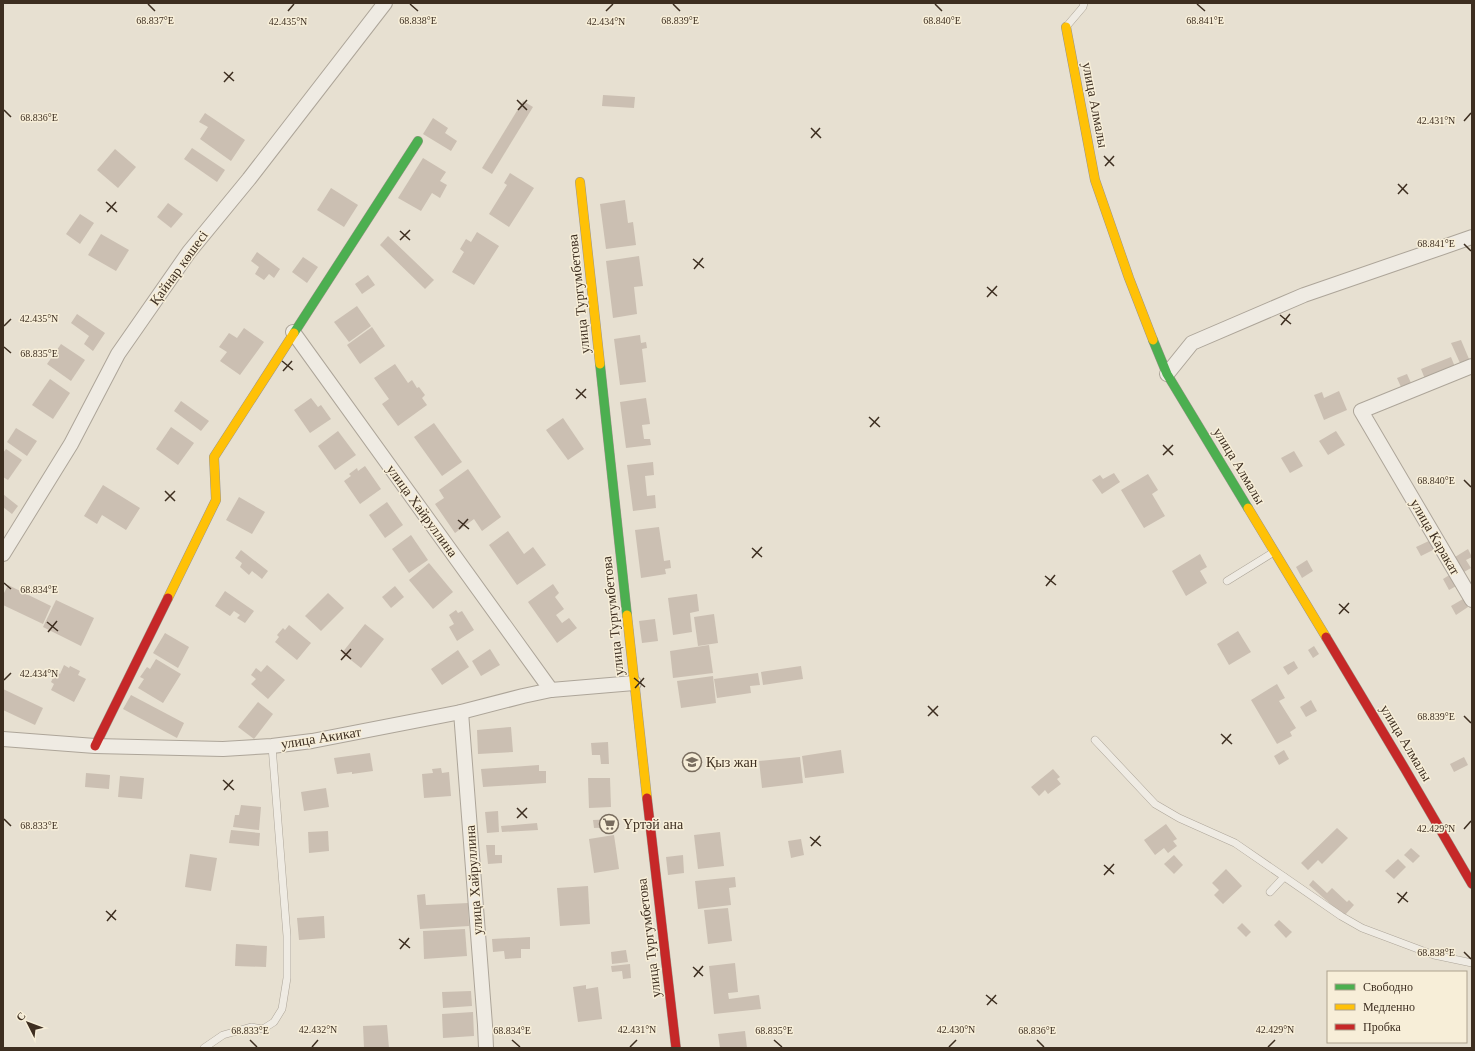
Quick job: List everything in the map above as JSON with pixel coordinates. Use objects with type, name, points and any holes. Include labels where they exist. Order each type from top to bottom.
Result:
[{"type":"street","name":"Қайнар көшесі","points":[[3,554],[71,444],[118,354],[189,252],[249,179],[385,3]]},
{"type":"street","name":"улица Алмалы","points":[[1066,27],[1095,180],[1129,278],[1167,374],[1405,768],[1472,884]]},
{"type":"street","points":[[95,746],[216,500],[214,457],[293,332],[418,141]]},
{"type":"street","name":"улица Тургумбетова","points":[[580,182],[634,683],[676,1048]]},
{"type":"street","points":[[1167,374],[1192,343],[1304,295],[1472,237]]},
{"type":"street","name":"улица Хайруллина","points":[[293,332],[550,690]]},
{"type":"street","name":"улица Каракат","points":[[1472,366],[1361,411],[1472,600]]},
{"type":"street","name":"улица Акикат","points":[[3,739],[95,746],[222,749],[272,746],[312,741],[461,712],[550,690],[634,683]]},
{"type":"street","name":"улица Хайруллина","points":[[461,712],[486,1048]]},
{"type":"lane","points":[[1066,27],[1083,7],[1084,3]]},
{"type":"lane","points":[[1227,580],[1274,551]]},
{"type":"lane","points":[[1095,740],[1155,804],[1180,818],[1235,843],[1341,916],[1362,928],[1434,955],[1472,963]]},
{"type":"lane","points":[[204,1048],[223,1034],[251,1027],[263,1029],[274,1022],[282,1009],[287,978],[287,936],[272,746]]},
{"type":"lane","points":[[1270,892],[1284,877]]},
{"type":"building","points":[[603,95],[635,97],[634,108],[602,106]]},
{"type":"building","points":[[523,101],[533,107],[492,174],[482,168]]},
{"type":"building","points":[[205,113],[245,140],[231,161],[200,139],[208,127],[199,122]]},
{"type":"building","points":[[433,118],[448,128],[445,133],[457,141],[451,151],[423,134]]},
{"type":"building","points":[[192,148],[225,170],[217,182],[184,159]]},
{"type":"building","points":[[115,149],[136,167],[118,188],[97,170]]},
{"type":"building","points":[[423,158],[446,172],[440,181],[447,185],[440,198],[432,193],[421,211],[398,198]]},
{"type":"building","points":[[510,173],[534,188],[509,227],[489,214],[507,185],[504,183]]},
{"type":"building","points":[[331,188],[358,205],[344,227],[317,210]]},
{"type":"building","points":[[625,200],[628,223],[633,222],[636,245],[606,249],[600,204]]},
{"type":"building","points":[[168,203],[183,214],[171,228],[157,217]]},
{"type":"building","points":[[80,214],[94,223],[80,244],[66,234]]},
{"type":"building","points":[[477,232],[499,246],[474,285],[452,272],[464,252],[460,249],[466,239],[471,242]]},
{"type":"building","points":[[101,234],[129,250],[116,271],[88,255]]},
{"type":"building","points":[[388,236],[434,280],[425,289],[380,245]]},
{"type":"building","points":[[257,252],[280,269],[274,278],[269,274],[264,280],[255,274],[259,267],[251,261]]},
{"type":"building","points":[[639,256],[643,286],[634,287],[637,314],[613,318],[606,261]]},
{"type":"building","points":[[303,257],[318,267],[307,283],[292,272]]},
{"type":"building","points":[[368,275],[375,285],[362,294],[355,284]]},
{"type":"building","points":[[357,306],[371,326],[349,342],[334,322]]},
{"type":"building","points":[[77,314],[105,333],[93,351],[84,344],[89,336],[71,323]]},
{"type":"building","points":[[372,327],[385,346],[360,364],[347,345]]},
{"type":"building","points":[[244,328],[264,342],[240,375],[220,361],[227,352],[219,347],[229,333],[237,338]]},
{"type":"building","points":[[640,335],[641,343],[646,342],[647,348],[642,349],[646,382],[620,385],[614,339]]},
{"type":"building","points":[[1461,340],[1469,359],[1460,363],[1451,343]]},
{"type":"building","points":[[61,344],[85,360],[71,381],[47,364]]},
{"type":"building","points":[[1451,357],[1455,367],[1425,379],[1421,369]]},
{"type":"building","points":[[395,364],[408,383],[412,380],[417,388],[419,387],[425,395],[422,398],[427,405],[398,426],[382,404],[389,399],[374,378]]},
{"type":"building","points":[[1407,374],[1411,383],[1401,387],[1397,378]]},
{"type":"building","points":[[50,379],[70,393],[53,419],[32,405]]},
{"type":"building","points":[[1339,391],[1347,410],[1324,420],[1314,395],[1322,392],[1324,398]]},
{"type":"building","points":[[311,398],[318,407],[321,405],[331,419],[310,433],[294,410]]},
{"type":"building","points":[[646,398],[650,424],[642,425],[644,439],[650,439],[651,445],[626,448],[620,402]]},
{"type":"building","points":[[181,401],[209,421],[201,431],[174,411]]},
{"type":"building","points":[[563,418],[584,449],[568,460],[546,430]]},
{"type":"building","points":[[434,423],[462,462],[442,476],[414,437]]},
{"type":"building","points":[[171,427],[194,443],[178,465],[156,449]]},
{"type":"building","points":[[16,428],[37,441],[27,456],[7,442]]},
{"type":"building","points":[[338,431],[356,455],[335,470],[318,446]]},
{"type":"building","points":[[1336,431],[1345,445],[1328,455],[1319,441]]},
{"type":"building","points":[[6,449],[22,460],[8,480],[3,477],[3,453]]},
{"type":"building","points":[[1294,451],[1303,466],[1290,473],[1281,458]]},
{"type":"building","points":[[653,462],[654,475],[645,476],[647,496],[655,495],[656,508],[633,511],[627,465]]},
{"type":"building","points":[[365,466],[381,489],[360,504],[344,481],[351,476],[349,474],[357,468],[358,471]]},
{"type":"building","points":[[468,469],[501,517],[482,531],[474,519],[455,533],[435,504],[444,498],[439,490]]},
{"type":"building","points":[[1114,473],[1120,482],[1102,494],[1092,480],[1100,475],[1103,479]]},
{"type":"building","points":[[1148,474],[1158,490],[1152,494],[1165,516],[1144,528],[1121,490]]},
{"type":"building","points":[[103,485],[140,508],[126,530],[102,515],[97,524],[84,516]]},
{"type":"building","points":[[3,494],[18,506],[12,514],[3,507]]},
{"type":"building","points":[[239,497],[265,512],[252,534],[226,520]]},
{"type":"building","points":[[387,502],[403,525],[385,538],[369,515]]},
{"type":"building","points":[[659,527],[664,561],[670,560],[671,568],[665,569],[666,574],[641,578],[635,530]]},
{"type":"building","points":[[508,531],[524,554],[533,547],[546,565],[517,585],[489,545]]},
{"type":"building","points":[[411,535],[428,560],[409,573],[392,549]]},
{"type":"building","points":[[1431,540],[1435,549],[1421,556],[1416,547]]},
{"type":"building","points":[[1468,549],[1472,557],[1466,560],[1471,568],[1464,572],[1455,557]]},
{"type":"building","points":[[241,550],[268,571],[262,579],[252,571],[249,575],[240,567],[242,563],[235,558]]},
{"type":"building","points":[[1200,554],[1207,567],[1200,571],[1207,583],[1186,596],[1172,571]]},
{"type":"building","points":[[1307,560],[1313,571],[1302,578],[1296,567]]},
{"type":"building","points":[[429,563],[453,592],[433,609],[409,580]]},
{"type":"building","points":[[1451,574],[1458,585],[1449,590],[1443,579]]},
{"type":"building","points":[[553,584],[559,593],[555,597],[564,609],[556,615],[562,623],[569,618],[577,628],[557,643],[528,602]]},
{"type":"building","points":[[8,585],[51,606],[43,624],[3,605],[3,595]]},
{"type":"building","points":[[395,586],[404,597],[391,608],[382,597]]},
{"type":"building","points":[[225,591],[254,611],[245,623],[237,618],[240,615],[234,611],[230,616],[215,606]]},
{"type":"building","points":[[328,593],[344,608],[321,631],[305,616]]},
{"type":"building","points":[[697,594],[699,611],[690,613],[692,632],[673,635],[668,598]]},
{"type":"building","points":[[1463,599],[1468,607],[1456,615],[1451,606]]},
{"type":"building","points":[[56,600],[94,618],[81,646],[43,627]]},
{"type":"building","points":[[456,610],[458,613],[462,611],[474,630],[457,641],[449,627],[454,624],[449,615]]},
{"type":"building","points":[[714,614],[718,643],[698,646],[694,617]]},
{"type":"building","points":[[655,619],[658,641],[642,643],[639,621]]},
{"type":"building","points":[[365,624],[384,639],[361,668],[342,653]]},
{"type":"building","points":[[289,625],[311,643],[297,660],[275,642],[279,637],[277,635],[283,628],[285,630]]},
{"type":"building","points":[[1238,631],[1251,652],[1229,665],[1217,644]]},
{"type":"building","points":[[165,633],[189,647],[178,668],[153,653]]},
{"type":"building","points":[[709,645],[713,673],[673,678],[670,651]]},
{"type":"building","points":[[1314,646],[1319,654],[1313,658],[1308,650]]},
{"type":"building","points":[[490,649],[500,665],[481,676],[472,661]]},
{"type":"building","points":[[458,650],[469,667],[442,685],[431,669]]},
{"type":"building","points":[[156,659],[181,674],[163,703],[138,688],[144,679],[140,677],[147,667],[150,669]]},
{"type":"building","points":[[1294,661],[1298,668],[1288,675],[1283,667]]},
{"type":"building","points":[[64,665],[80,671],[78,675],[86,679],[74,702],[51,690],[54,684],[51,682],[56,672],[60,674]]},
{"type":"building","points":[[267,665],[285,680],[268,699],[251,684],[256,679],[251,675],[256,668],[261,672]]},
{"type":"building","points":[[801,666],[803,679],[763,685],[761,672]]},
{"type":"building","points":[[758,673],[760,685],[750,686],[751,693],[717,698],[714,679]]},
{"type":"building","points":[[713,676],[716,703],[681,708],[677,681]]},
{"type":"building","points":[[1277,684],[1285,698],[1279,701],[1296,728],[1290,732],[1292,736],[1277,744],[1251,700]]},
{"type":"building","points":[[3,689],[43,708],[35,725],[3,710]]},
{"type":"building","points":[[131,695],[184,723],[177,738],[123,709]]},
{"type":"building","points":[[1311,700],[1317,711],[1306,717],[1300,707]]},
{"type":"building","points":[[258,702],[273,714],[254,739],[238,727]]},
{"type":"building","points":[[511,727],[513,752],[478,754],[477,730]]},
{"type":"building","points":[[608,742],[609,764],[601,764],[600,755],[592,755],[591,743]]},
{"type":"building","points":[[841,750],[844,773],[805,778],[802,756]]},
{"type":"building","points":[[1284,750],[1289,759],[1279,765],[1274,756]]},
{"type":"building","points":[[370,753],[373,771],[352,774],[352,772],[337,774],[334,758]]},
{"type":"building","points":[[800,757],[803,783],[762,788],[759,761]]},
{"type":"building","points":[[1464,757],[1468,765],[1454,772],[1450,764]]},
{"type":"building","points":[[539,765],[539,771],[546,771],[546,783],[483,787],[481,769]]},
{"type":"building","points":[[441,768],[442,773],[449,772],[451,796],[424,798],[422,774],[433,773],[432,769]]},
{"type":"building","points":[[1053,769],[1060,777],[1057,779],[1061,784],[1048,794],[1045,790],[1039,796],[1031,787]]},
{"type":"building","points":[[86,773],[110,775],[109,789],[85,787]]},
{"type":"building","points":[[120,776],[144,778],[142,799],[118,797]]},
{"type":"building","points":[[588,778],[610,778],[611,807],[589,808]]},
{"type":"building","points":[[326,788],[329,807],[304,811],[301,792]]},
{"type":"building","points":[[241,805],[261,807],[259,830],[233,827],[235,815],[239,815]]},
{"type":"building","points":[[498,811],[499,832],[487,833],[485,812]]},
{"type":"building","points":[[615,819],[616,827],[594,828],[593,820]]},
{"type":"building","points":[[537,823],[538,830],[502,832],[501,826]]},
{"type":"building","points":[[1166,824],[1177,839],[1173,841],[1177,846],[1168,853],[1164,848],[1155,855],[1144,840]]},
{"type":"building","points":[[1337,828],[1348,838],[1322,864],[1318,860],[1308,870],[1301,863]]},
{"type":"building","points":[[231,830],[260,833],[259,846],[229,843]]},
{"type":"building","points":[[328,831],[329,851],[309,853],[308,832]]},
{"type":"building","points":[[720,832],[724,866],[698,869],[694,835]]},
{"type":"building","points":[[614,835],[619,869],[594,873],[589,839]]},
{"type":"building","points":[[801,839],[804,855],[791,858],[788,841]]},
{"type":"building","points":[[486,845],[495,845],[495,855],[502,855],[502,863],[488,864]]},
{"type":"building","points":[[1411,848],[1420,856],[1413,863],[1404,855]]},
{"type":"building","points":[[190,854],[217,858],[211,891],[185,887]]},
{"type":"building","points":[[683,855],[684,873],[668,875],[666,857]]},
{"type":"building","points":[[1174,855],[1183,865],[1174,874],[1164,864]]},
{"type":"building","points":[[1398,859],[1406,867],[1394,879],[1385,871]]},
{"type":"building","points":[[1226,869],[1242,886],[1223,904],[1214,895],[1219,890],[1212,883]]},
{"type":"building","points":[[735,877],[736,887],[729,888],[731,905],[698,909],[695,881]]},
{"type":"building","points":[[1313,880],[1327,893],[1332,888],[1347,902],[1349,900],[1354,905],[1344,916],[1309,885]]},
{"type":"building","points":[[588,886],[590,924],[560,926],[557,888]]},
{"type":"building","points":[[425,894],[426,905],[468,903],[469,926],[420,929],[417,895]]},
{"type":"building","points":[[728,908],[732,941],[708,944],[704,910]]},
{"type":"building","points":[[324,916],[325,938],[299,940],[297,918]]},
{"type":"building","points":[[1279,920],[1292,932],[1286,938],[1274,925]]},
{"type":"building","points":[[1242,923],[1251,932],[1246,937],[1237,928]]},
{"type":"building","points":[[465,929],[467,956],[424,959],[423,931]]},
{"type":"building","points":[[530,937],[530,949],[521,949],[521,958],[505,959],[504,951],[493,952],[492,939]]},
{"type":"building","points":[[236,944],[267,946],[266,967],[235,966]]},
{"type":"building","points":[[626,950],[628,962],[612,964],[611,952]]},
{"type":"building","points":[[735,963],[738,992],[728,993],[729,999],[759,995],[761,1009],[714,1014],[709,966]]},
{"type":"building","points":[[630,964],[631,978],[623,979],[622,971],[612,972],[611,966]]},
{"type":"building","points":[[586,985],[586,989],[598,987],[602,1019],[578,1022],[573,987]]},
{"type":"building","points":[[471,991],[472,1006],[443,1008],[442,992]]},
{"type":"building","points":[[473,1012],[474,1036],[443,1038],[442,1014]]},
{"type":"building","points":[[387,1025],[389,1048],[364,1048],[363,1026]]},
{"type":"building","points":[[745,1031],[747,1048],[720,1048],[718,1034]]},
{"type":"traffic: fast","points":[[294,333],[418,141]]},
{"type":"traffic: fast","points":[[1153,340],[1167,374],[1248,508]]},
{"type":"traffic: fast","points":[[600,364],[627,615]]},
{"type":"traffic: slow","points":[[1066,27],[1095,180],[1129,278],[1153,340]]},
{"type":"traffic: slow","points":[[580,182],[600,364]]},
{"type":"traffic: slow","points":[[168,598],[216,500],[214,457],[294,333]]},
{"type":"traffic: slow","points":[[1248,508],[1326,637]]},
{"type":"traffic: slow","points":[[627,615],[647,798]]},
{"type":"traffic: jam","points":[[95,746],[168,598]]},
{"type":"traffic: jam","points":[[1326,637],[1472,884]]},
{"type":"traffic: jam","points":[[647,798],[676,1048]]},
{"type":"place","name":"Қыз жан","points":[[692,762]]},
{"type":"place","name":"Үртәй ана","points":[[609,824]]}]
